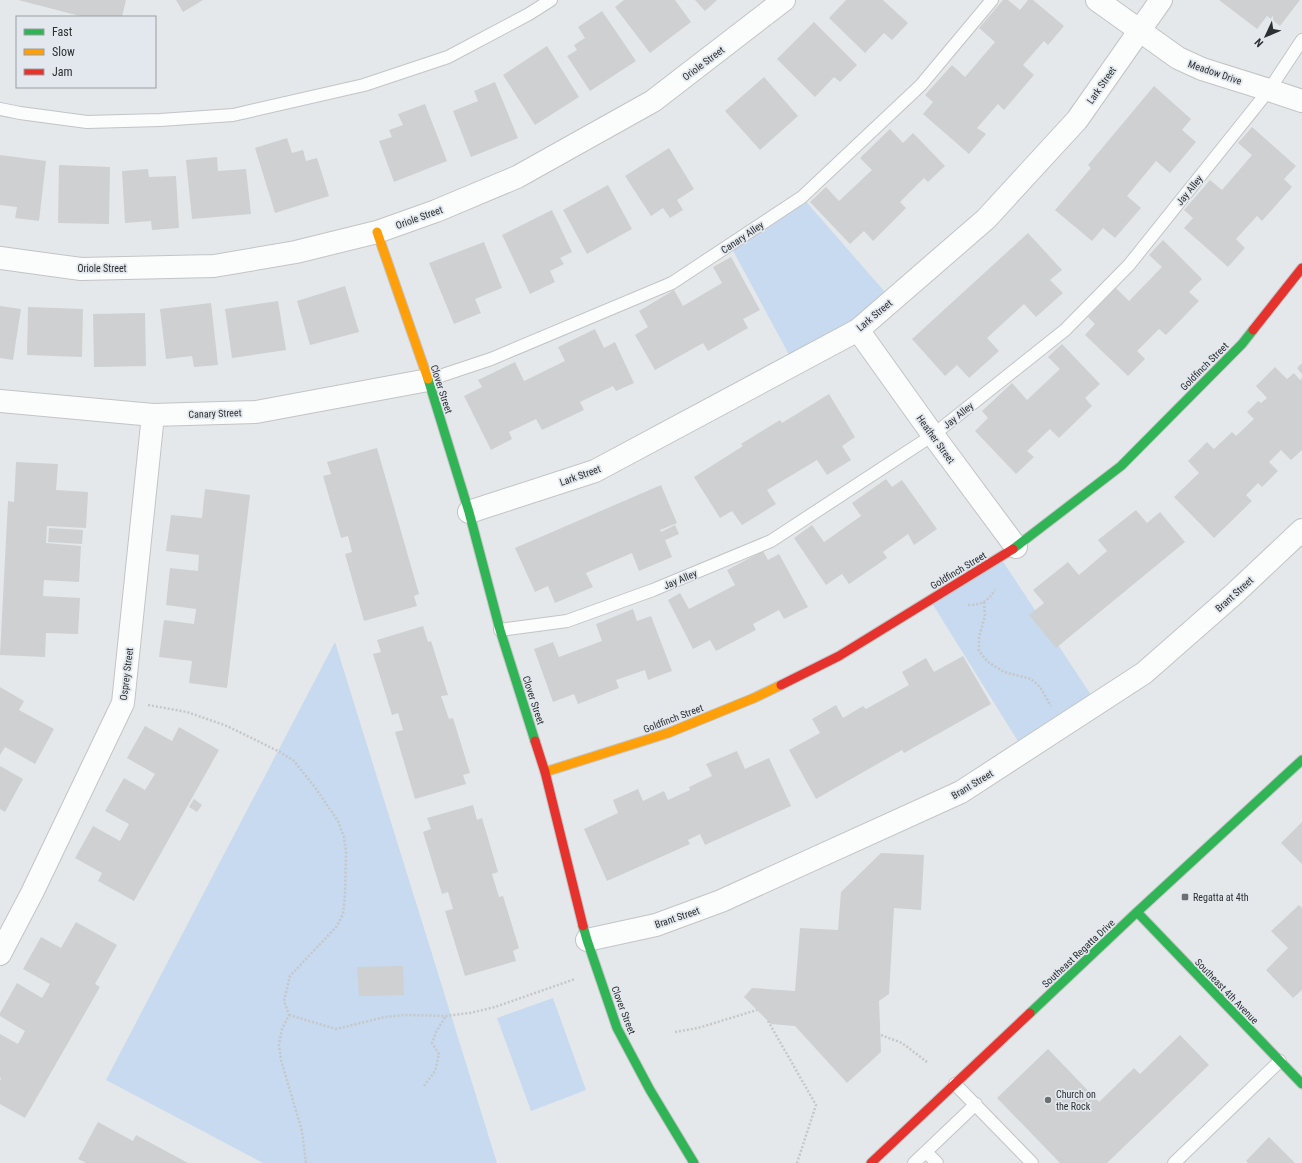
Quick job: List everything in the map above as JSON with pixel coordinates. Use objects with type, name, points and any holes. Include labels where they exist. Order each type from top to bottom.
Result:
[{"type":"street","name":"Oriole Street","points":[[0,258],[81,269],[214,266],[296,252],[376,232],[436,211],[517,177],[653,100],[784,0]]},
{"type":"street","name":"Meadow Drive","points":[[1097,0],[1178,58],[1202,69],[1302,101]]},
{"type":"street","name":"Lark Street","points":[[469,512],[595,471],[858,330],[986,219],[1077,120],[1161,0]]},
{"type":"street","name":"Clover Street","points":[[376,232],[428,380],[469,512],[500,630],[546,772],[587,940],[617,1028],[650,1090],[694,1163]]},
{"type":"street","name":"Goldfinch Street","points":[[546,772],[668,732],[754,698],[839,656],[1016,547],[1120,466],[1242,344],[1302,268]]},
{"type":"street","name":"Heather Street","points":[[858,330],[1016,547]]},
{"type":"street","name":"Canary Street","points":[[0,401],[153,415],[256,412],[428,380]]},
{"type":"street","name":"Osprey Street","points":[[0,954],[32,893],[123,703],[153,415]]},
{"type":"street","name":"Brant Street","points":[[587,940],[656,925],[721,901],[961,792],[1144,673],[1234,594],[1302,530]]},
{"type":"street","name":"Southeast Regatta Drive","points":[[871,1163],[1137,912],[1302,760]]},
{"type":"street","name":"Southeast 4th Avenue","points":[[1137,912],[1302,1084]]},
{"type":"lane","points":[[0,109],[87,122],[160,120],[234,115],[364,86],[448,57],[529,14],[551,0]]},
{"type":"lane","name":"Canary Alley","points":[[428,380],[491,359],[672,283],[802,197],[921,85],[992,0]]},
{"type":"lane","name":"Jay Alley","points":[[500,630],[567,621],[653,590],[771,541],[933,435],[1065,330],[1129,265],[1269,90],[1302,40]]},
{"type":"lane","points":[[1174,1163],[1280,1062]]},
{"type":"lane","points":[[956,1084],[1032,1163]]},
{"type":"lane","points":[[914,1163],[976,1104]]},
{"type":"lane","points":[[926,1152],[936,1163]]},
{"type":"path","points":[[984,602],[985,616],[979,637],[979,651],[988,662],[1004,672],[1031,679],[1040,687],[1064,726]]},
{"type":"path","points":[[123,703],[143,704],[187,712],[227,726],[280,752],[294,761],[314,786],[338,821],[344,837],[346,851],[343,914],[337,926],[290,976],[284,1001],[288,1015],[282,1029],[279,1045],[281,1060],[302,1131],[306,1163]]},
{"type":"path","points":[[288,1015],[336,1029],[385,1017],[407,1015],[446,1016],[470,1013],[495,1007],[578,978]]},
{"type":"path","points":[[675,1032],[698,1028],[757,1010]]},
{"type":"path","points":[[424,1086],[435,1070],[438,1054],[432,1043],[436,1032],[446,1016]]},
{"type":"path","points":[[768,1021],[816,1105],[797,1163]]},
{"type":"path","points":[[881,1035],[902,1043],[927,1062]]},
{"type":"shaded area","points":[[802,197],[892,300],[794,364],[730,245]]},
{"type":"shaded area","points":[[1000,557],[1097,704],[1024,751],[930,600]]},
{"type":"shaded area","points":[[335,642],[497,1163],[263,1163],[106,1080]]},
{"type":"shaded area","points":[[553,998],[586,1090],[531,1111],[497,1018]]},
{"type":"building","points":[[18,0],[126,0],[122,16],[80,16]]},
{"type":"building","points":[[176,0],[203,0],[183,12]]},
{"type":"building","points":[[624,0],[675,0],[691,22],[650,53],[615,7]]},
{"type":"building","points":[[695,0],[717,0],[705,11]]},
{"type":"building","points":[[846,0],[883,0],[908,23],[892,40],[884,33],[865,53],[829,18]]},
{"type":"building","points":[[1003,0],[1008,0],[1020,10],[1028,0],[1033,0],[1064,26],[1048,45],[1044,41],[1023,65],[1034,75],[1004,110],[998,104],[977,128],[986,134],[969,154],[923,114],[933,102],[925,95],[952,65],[965,77],[995,42],[979,28]]},
{"type":"building","points":[[1219,0],[1300,0],[1280,26],[1267,16],[1257,29]]},
{"type":"building","points":[[602,11],[636,61],[590,91],[567,56],[577,50],[574,45],[585,38],[578,27]]},
{"type":"building","points":[[814,22],[857,65],[840,82],[834,77],[815,97],[777,59]]},
{"type":"building","points":[[547,46],[579,97],[535,125],[503,75]]},
{"type":"building","points":[[764,77],[798,116],[760,150],[725,111]]},
{"type":"building","points":[[495,82],[518,138],[471,157],[453,111],[478,101],[474,91]]},
{"type":"building","points":[[1154,86],[1191,119],[1182,130],[1196,142],[1170,173],[1156,161],[1127,196],[1141,208],[1115,238],[1103,228],[1092,241],[1055,210],[1091,168],[1088,165]]},
{"type":"building","points":[[425,104],[447,161],[394,182],[379,141],[392,137],[389,130],[403,125],[398,114]]},
{"type":"building","points":[[1252,127],[1296,166],[1284,179],[1292,187],[1262,221],[1257,216],[1236,239],[1245,248],[1228,267],[1184,228],[1193,218],[1184,210],[1210,180],[1222,190],[1252,155],[1238,143]]},
{"type":"building","points":[[890,129],[903,143],[913,133],[945,166],[928,182],[924,178],[900,202],[906,208],[873,241],[864,231],[850,244],[810,202],[826,187],[839,201],[872,170],[860,158]]},
{"type":"building","points":[[287,138],[292,153],[303,150],[306,161],[317,158],[329,196],[275,213],[255,148]]},
{"type":"building","points":[[669,148],[694,189],[677,200],[683,210],[670,218],[663,208],[651,216],[625,176]]},
{"type":"building","points":[[0,155],[46,161],[39,221],[15,218],[17,207],[0,205]]},
{"type":"building","points":[[217,157],[218,171],[246,169],[251,214],[192,219],[186,160]]},
{"type":"building","points":[[59,165],[110,167],[109,224],[58,223]]},
{"type":"building","points":[[148,169],[149,177],[176,176],[179,228],[152,230],[151,221],[125,223],[122,171]]},
{"type":"building","points":[[608,185],[632,229],[587,254],[563,210]]},
{"type":"building","points":[[552,210],[572,252],[560,258],[564,264],[550,271],[555,282],[530,294],[502,235]]},
{"type":"building","points":[[1028,233],[1062,270],[1050,280],[1063,293],[1036,317],[1024,304],[987,338],[999,351],[969,378],[957,365],[945,376],[912,339]]},
{"type":"building","points":[[1163,240],[1202,279],[1189,292],[1199,301],[1166,335],[1159,329],[1137,351],[1145,359],[1128,376],[1085,335],[1095,324],[1088,317],[1116,288],[1129,301],[1162,267],[1149,255]]},
{"type":"building","points":[[484,242],[502,288],[475,299],[481,313],[454,324],[429,263]]},
{"type":"building","points":[[731,257],[760,310],[743,319],[748,328],[708,351],[703,343],[655,370],[635,335],[648,327],[639,311],[674,290],[683,306],[722,283],[713,267]]},
{"type":"building","points":[[345,286],[359,332],[310,345],[297,301]]},
{"type":"building","points":[[278,301],[286,350],[232,358],[225,309]]},
{"type":"building","points":[[211,303],[218,365],[194,367],[192,356],[166,359],[160,309]]},
{"type":"building","points":[[0,306],[21,309],[13,360],[0,358]]},
{"type":"building","points":[[28,307],[83,309],[82,357],[27,355]]},
{"type":"building","points":[[145,313],[146,366],[94,367],[93,314]]},
{"type":"building","points":[[595,329],[604,348],[615,342],[634,383],[616,391],[613,386],[580,402],[584,410],[542,430],[536,419],[509,432],[512,439],[491,450],[464,396],[482,387],[478,380],[515,362],[524,381],[565,361],[558,347]]},
{"type":"building","points":[[1062,344],[1100,384],[1085,398],[1092,406],[1059,438],[1050,429],[1027,451],[1034,457],[1016,474],[975,431],[988,418],[982,411],[1012,383],[1027,400],[1060,369],[1048,357]]},
{"type":"building","points":[[1302,363],[1302,374],[1297,368]]},
{"type":"building","points":[[1275,367],[1287,379],[1294,373],[1300,380],[1302,378],[1302,450],[1291,460],[1281,450],[1269,462],[1278,471],[1262,487],[1258,483],[1246,495],[1252,501],[1214,538],[1174,497],[1199,473],[1188,461],[1207,442],[1214,449],[1232,432],[1236,436],[1254,419],[1247,412],[1258,401],[1261,403],[1267,398],[1256,386]]},
{"type":"building","points":[[829,394],[855,437],[842,446],[851,460],[827,475],[817,460],[767,490],[776,504],[742,525],[732,511],[720,518],[694,477],[743,446],[741,444],[780,420],[782,423]]},
{"type":"building","points":[[377,448],[419,594],[414,596],[417,606],[364,621],[345,554],[352,552],[348,536],[341,538],[323,476],[331,474],[327,462]]},
{"type":"building","points":[[16,462],[58,464],[56,490],[88,492],[86,528],[47,526],[46,543],[81,546],[79,582],[44,580],[43,596],[80,598],[78,634],[46,633],[45,657],[0,655],[8,501],[14,502]]},
{"type":"building","points":[[886,479],[892,487],[902,480],[937,529],[914,545],[908,534],[883,552],[887,558],[849,584],[842,574],[826,585],[794,538],[812,525],[824,542],[861,516],[852,503]]},
{"type":"building","points":[[661,485],[677,523],[660,530],[661,532],[675,525],[679,534],[665,540],[672,557],[639,571],[632,553],[586,573],[593,587],[555,603],[548,586],[535,592],[515,548]]},
{"type":"building","points":[[205,489],[250,495],[227,688],[189,683],[192,661],[159,657],[164,620],[194,624],[196,609],[166,605],[170,568],[198,571],[199,555],[166,551],[171,515],[202,518]]},
{"type":"building","points":[[1136,510],[1147,523],[1160,512],[1185,542],[1056,648],[1029,615],[1044,603],[1033,590],[1068,562],[1079,575],[1107,551],[1098,540]]},
{"type":"building","points":[[49,528],[83,530],[82,544],[48,542]]},
{"type":"building","points":[[763,551],[768,560],[779,554],[808,607],[784,619],[779,610],[753,624],[756,630],[716,651],[710,640],[693,649],[668,600],[680,593],[689,609],[735,585],[727,570]]},
{"type":"building","points":[[633,609],[637,621],[651,616],[672,671],[648,680],[645,670],[616,680],[619,688],[578,704],[574,694],[553,702],[534,649],[553,642],[559,657],[602,641],[596,624]]},
{"type":"building","points":[[423,626],[428,642],[431,641],[448,695],[441,696],[449,719],[453,718],[470,773],[463,775],[466,784],[415,799],[395,732],[403,730],[398,713],[392,715],[373,654],[381,652],[377,640]]},
{"type":"building","points":[[963,656],[991,704],[904,753],[902,750],[816,799],[789,750],[820,733],[812,719],[836,705],[843,718],[863,706],[866,709],[909,685],[902,672],[926,658],[934,672]]},
{"type":"building","points":[[0,687],[24,701],[19,710],[54,729],[35,764],[5,747],[0,755]]},
{"type":"building","points":[[145,726],[172,741],[179,727],[219,750],[134,901],[98,881],[102,873],[75,858],[93,826],[120,841],[129,824],[105,811],[124,778],[145,790],[155,774],[127,758]]},
{"type":"building","points":[[737,751],[745,769],[769,758],[791,806],[705,845],[700,834],[688,840],[690,844],[607,881],[584,829],[618,813],[613,800],[638,789],[643,801],[664,791],[668,800],[690,790],[689,787],[712,776],[706,764]]},
{"type":"building","points":[[0,766],[23,779],[5,812],[0,809]]},
{"type":"building","points":[[194,799],[202,805],[197,812],[189,807]]},
{"type":"building","points":[[473,805],[477,820],[482,818],[498,872],[492,874],[499,897],[503,896],[519,948],[513,951],[516,961],[465,976],[445,911],[453,909],[448,892],[442,894],[423,832],[431,829],[427,818]]},
{"type":"building","points":[[1302,822],[1302,864],[1281,843]]},
{"type":"building","points":[[881,853],[924,855],[921,910],[894,908],[889,994],[879,1001],[881,1052],[847,1083],[795,1026],[771,1024],[744,997],[752,988],[795,991],[800,928],[838,930],[841,892]]},
{"type":"building","points":[[1299,905],[1302,908],[1302,990],[1293,998],[1266,970],[1288,948],[1271,931]]},
{"type":"building","points":[[76,922],[117,945],[95,984],[100,987],[25,1118],[0,1104],[0,1034],[18,1044],[25,1031],[0,1016],[0,1013],[17,983],[42,998],[50,984],[23,969],[41,937],[61,948]]},
{"type":"building","points":[[403,966],[404,995],[359,996],[357,967]]},
{"type":"building","name":"Church on the Rock","points":[[1180,1035],[1209,1065],[1107,1163],[1060,1163],[997,1098],[1048,1049],[1099,1102],[1134,1068],[1140,1074]]},
{"type":"building","points":[[98,1122],[133,1141],[136,1135],[188,1163],[86,1163],[78,1159]]},
{"type":"building","points":[[1269,1137],[1295,1163],[1248,1163],[1246,1161]]},
{"type":"traffic: fast","points":[[1013,549],[1121,466],[1242,344],[1253,330]]},
{"type":"traffic: fast","points":[[428,379],[469,512],[500,630],[535,741]]},
{"type":"traffic: fast","points":[[1030,1013],[1302,760]]},
{"type":"traffic: fast","points":[[1137,912],[1302,1084]]},
{"type":"traffic: fast","points":[[583,926],[617,1028],[650,1090],[694,1163]]},
{"type":"traffic: slow","points":[[377,232],[428,379]]},
{"type":"traffic: slow","points":[[545,772],[668,733],[754,698],[781,685]]},
{"type":"traffic: jam","points":[[1253,330],[1302,268]]},
{"type":"traffic: jam","points":[[781,685],[839,656],[1013,549]]},
{"type":"traffic: jam","points":[[535,741],[545,772],[583,926]]},
{"type":"traffic: jam","points":[[871,1163],[1030,1013]]},
{"type":"place","name":"Regatta at 4th","points":[[1185,897]]},
{"type":"place","name":"Church on the Rock","points":[[1048,1100]]}]
